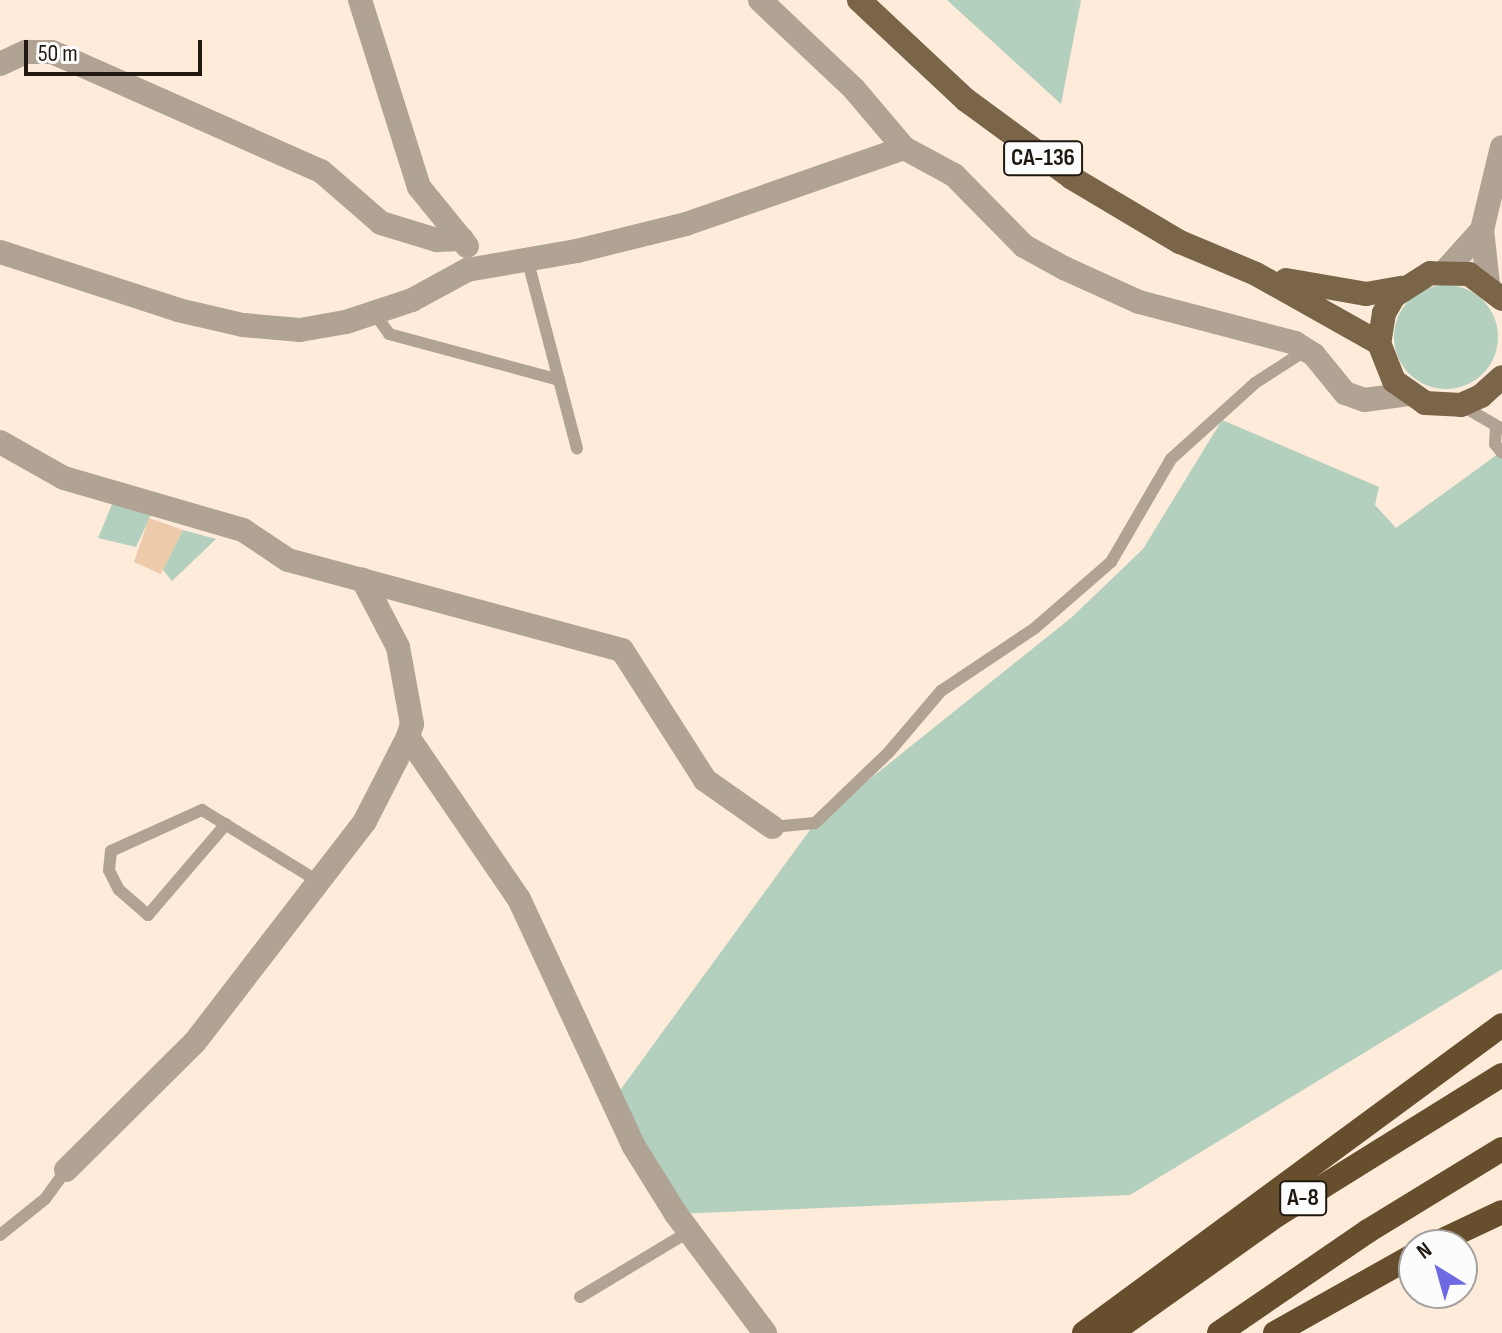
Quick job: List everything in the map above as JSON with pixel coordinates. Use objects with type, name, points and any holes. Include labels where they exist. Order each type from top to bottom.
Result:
[{"type":"highway","points":[[1084,1333],[1502,1025]]},
{"type":"highway","name":"A-8","points":[[1111,1333],[1277,1215],[1502,1075]]},
{"type":"highway","name":"A-8","points":[[1219,1333],[1368,1231],[1502,1149]]},
{"type":"highway","points":[[1466,1229],[1502,1212]]},
{"type":"highway","points":[[1275,1333],[1398,1264]]},
{"type":"main road","name":"CA-136","points":[[859,0],[956,92],[1037,154],[1180,242],[1256,274]]},
{"type":"main road","points":[[1495,292],[1446,270],[1414,278],[1401,288],[1384,313],[1379,343],[1388,372],[1409,394],[1434,405],[1461,405],[1501,386]]},
{"type":"main road","points":[[1256,274],[1337,291],[1401,288]]},
{"type":"main road","points":[[1256,274],[1379,343]]},
{"type":"street","points":[[360,0],[419,187],[484,266]]},
{"type":"street","points":[[760,0],[854,89],[904,148],[954,175],[1024,246],[1139,302],[1306,350],[1345,393],[1364,400],[1409,394]]},
{"type":"street","points":[[0,64],[26,52],[52,52],[321,171],[381,223],[437,240],[462,239]]},
{"type":"street","points":[[1495,292],[1482,230],[1502,147]]},
{"type":"street","points":[[0,252],[243,325],[300,330],[374,313],[484,266],[686,224],[904,148]]},
{"type":"street","points":[[1446,270],[1482,230]]},
{"type":"street","points":[[0,442],[64,478],[243,530],[288,560],[622,650],[705,780],[772,827]]},
{"type":"street","points":[[66,1170],[195,1042],[365,821],[408,737],[412,724],[398,647],[363,580]]},
{"type":"street","points":[[408,737],[519,899],[610,1104],[690,1231],[765,1333]]},
{"type":"lane","points":[[527,258],[577,449]]},
{"type":"lane","points":[[374,313],[389,334],[559,380]]},
{"type":"lane","points":[[772,827],[815,823],[889,752],[941,691],[1035,628],[1111,562],[1171,459],[1255,383],[1306,350]]},
{"type":"lane","points":[[1461,405],[1499,427],[1495,444],[1502,453]]},
{"type":"lane","points":[[226,824],[148,915],[119,890],[109,870],[111,851],[202,810],[226,824],[318,881]]},
{"type":"lane","points":[[0,1235],[45,1199],[66,1170]]},
{"type":"lane","points":[[580,1297],[690,1231]]},
{"type":"green space","points":[[947,0],[1081,0],[1061,104]]},
{"type":"green space","points":[[1446,285],[1466,289],[1483,300],[1494,317],[1498,337],[1494,357],[1483,374],[1466,385],[1446,389],[1426,385],[1409,374],[1398,357],[1394,337],[1398,317],[1409,300],[1426,289]]},
{"type":"green space","points":[[1222,420],[1379,487],[1375,505],[1396,528],[1498,454],[1502,459],[1502,969],[1130,1195],[676,1214],[610,1104],[815,823],[1072,617],[1143,549]]},
{"type":"green space","points":[[113,502],[151,515],[136,547],[98,538]]},
{"type":"green space","points":[[183,530],[216,539],[172,581],[163,570]]},
{"type":"building","points":[[149,518],[183,530],[161,574],[134,562]]}]
